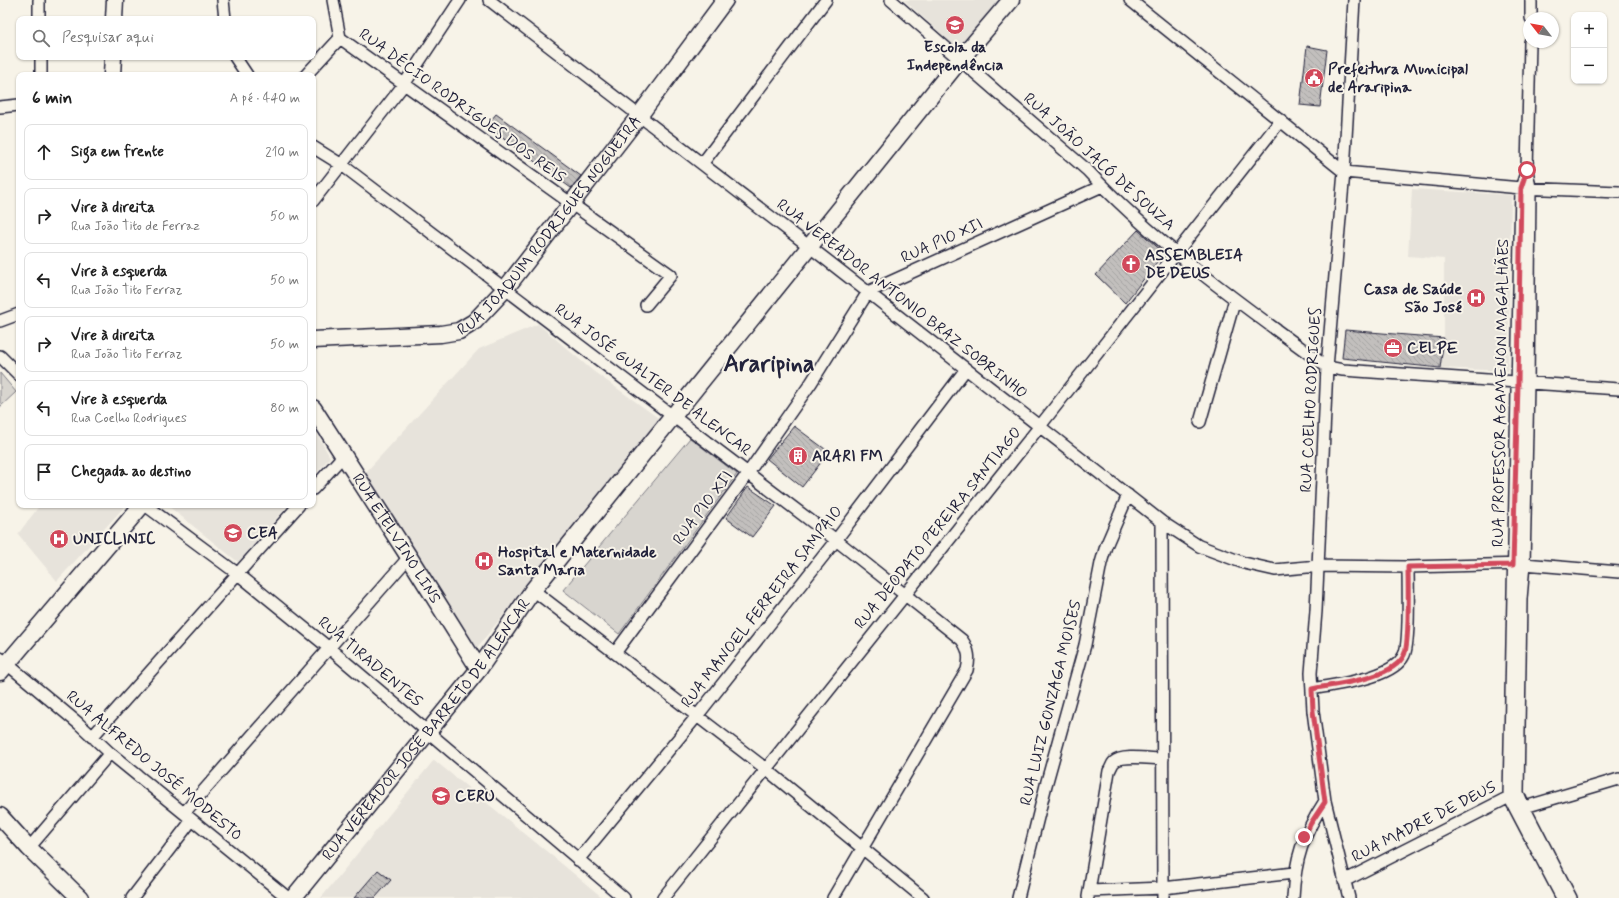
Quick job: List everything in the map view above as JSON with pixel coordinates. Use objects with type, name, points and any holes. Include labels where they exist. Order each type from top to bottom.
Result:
[{"type":"main road","points":[[114,16],[115,0]]},
{"type":"main road","name":"RUA JOAQUIM RODRIGUES NOGUEIRA","points":[[316,340],[441,334],[459,331],[474,322],[506,288],[639,116],[725,0]]},
{"type":"main road","name":"RUA VEREADOR JOSÉ BARRETO DE ALENCAR","points":[[293,898],[479,669],[533,590],[959,61],[1011,0]]},
{"type":"main road","points":[[112,72],[113,60]]},
{"type":"main road","name":"RUA ETELVINO LINS","points":[[316,413],[479,669]]},
{"type":"main road","points":[[2,665],[139,508]]},
{"type":"main road","points":[[0,816],[29,848],[80,898]]},
{"type":"street","points":[[39,0],[39,16]]},
{"type":"street","points":[[223,0],[225,16]]},
{"type":"street","points":[[309,72],[340,38],[333,0]]},
{"type":"street","points":[[316,197],[405,83],[460,0]]},
{"type":"street","name":"RUA VEREADOR ANTONIO BRAZ SOBRINHO","points":[[489,0],[868,292],[1128,496],[1162,522],[1200,546],[1244,563],[1275,570],[1318,566],[1408,567],[1518,564],[1619,572]]},
{"type":"street","points":[[702,164],[826,0]]},
{"type":"street","name":"RUA JOÃO JACÓ DE SOUZA","points":[[891,0],[959,61],[1087,170],[1102,186],[1177,253],[1235,299],[1327,367],[1523,383],[1619,389]]},
{"type":"street","points":[[1130,0],[1344,172],[1525,188],[1619,192]]},
{"type":"street","name":"RUA COELHO RODRIGUES","points":[[1349,898],[1325,802],[1313,711],[1311,673],[1318,566],[1327,367],[1344,172],[1354,0]]},
{"type":"street","points":[[1531,0],[1531,12]]},
{"type":"street","name":"RUA DÉCIO RODRIGUES DOS REIS","points":[[340,38],[405,83],[671,275],[646,305]]},
{"type":"street","name":"RUA PROFESSOR AGAMENON MAGALHÃES","points":[[1530,48],[1527,170],[1525,188],[1523,383],[1518,564],[1521,607],[1514,795],[1562,898]]},
{"type":"street","points":[[40,60],[41,72]]},
{"type":"street","points":[[237,60],[245,72]]},
{"type":"street","points":[[0,107],[16,105]]},
{"type":"street","name":"RUA DEODATO PEREIRA SANTIAGO","points":[[662,898],[1040,426],[1281,120]]},
{"type":"street","name":"RUA JOSÉ GUALTER DE ALENCAR","points":[[316,149],[342,165],[506,288],[836,540],[962,640],[967,647],[969,659],[967,670],[862,849]]},
{"type":"street","name":"RUA PIO XII","points":[[615,653],[748,473],[811,383],[868,292],[1102,186]]},
{"type":"street","points":[[1200,422],[1235,299]]},
{"type":"street","points":[[0,321],[16,315]]},
{"type":"street","points":[[0,356],[16,372]]},
{"type":"street","name":"RUA MANOEL FERREIRA SAMPAIO","points":[[578,860],[697,716],[836,540],[966,369]]},
{"type":"street","points":[[316,486],[343,456]]},
{"type":"street","name":"RUA LUIZ GONZAGA MOISES","points":[[1018,898],[1046,785],[1085,645],[1101,563],[1106,546],[1128,496]]},
{"type":"street","name":"RUA TIRADENTES","points":[[149,508],[238,574],[329,648],[624,898]]},
{"type":"street","points":[[92,737],[296,508]]},
{"type":"street","points":[[1162,522],[1163,893]]},
{"type":"street","points":[[132,898],[188,816],[329,648],[409,557]]},
{"type":"street","points":[[1312,689],[1381,674],[1393,668],[1400,662],[1405,654],[1407,637],[1408,567]]},
{"type":"street","points":[[533,590],[766,769],[923,898]]},
{"type":"street","name":"RUA ALFREDO JOSÉ MODESTO","points":[[2,665],[78,723],[110,753],[288,898]]},
{"type":"street","points":[[29,848],[110,753]]},
{"type":"street","points":[[1163,759],[1126,758],[1119,759],[1113,763],[1109,771],[1089,894],[1163,893],[1294,873]]},
{"type":"street","points":[[1520,808],[1619,779]]},
{"type":"street","name":"RUA MADRE DE DEUS","points":[[1344,881],[1514,795]]},
{"type":"street","points":[[1292,898],[1294,873],[1304,837],[1311,823],[1325,802]]},
{"type":"street","name":"RUA PROFESSOR AGAMENON MAGALHÃES","points":[[1520,808],[1572,898]]},
{"type":"street","points":[[833,898],[862,849]]},
{"type":"shaded area","name":"Escola da Independência","points":[[904,0],[999,0],[958,49]]},
{"type":"shaded area","name":"Casa de Saúde São José","points":[[1412,189],[1511,195],[1508,371],[1440,368],[1444,338],[1444,259],[1408,256]]},
{"type":"shaded area","name":"Hospital e Maternidade Santa Maria","points":[[538,324],[593,371],[661,420],[475,650],[366,472],[479,349]]},
{"type":"shaded area","points":[[0,373],[16,392],[0,407]]},
{"type":"shaded area","points":[[316,432],[330,457],[316,473]]},
{"type":"shaded area","points":[[690,438],[737,474],[619,634],[563,590]]},
{"type":"shaded area","name":"UNICLINIC","points":[[38,508],[123,508],[57,581],[18,534]]},
{"type":"shaded area","name":"CEA","points":[[171,508],[285,508],[238,562]]},
{"type":"shaded area","name":"CERU","points":[[434,760],[556,859],[603,898],[321,898]]},
{"type":"building","name":"Prefeitura Municipal de Araripina","points":[[1307,46],[1327,50],[1320,107],[1300,105]]},
{"type":"building","points":[[496,114],[581,176],[571,188],[486,126]]},
{"type":"building","name":"ASSEMBLEIA DE DEUS","points":[[1138,230],[1164,253],[1125,303],[1096,275]]},
{"type":"building","name":"CELPE","points":[[1345,330],[1444,338],[1440,368],[1342,358]]},
{"type":"building","name":"ARARI FM","points":[[794,426],[829,452],[802,487],[767,459]]},
{"type":"building","points":[[748,487],[776,506],[752,537],[726,518]]},
{"type":"building","points":[[378,870],[391,880],[375,898],[354,898]]},
{"type":"place","name":"Escola da Independência","points":[[955,25]]},
{"type":"place","name":"Prefeitura Municipal de Araripina","points":[[1314,78]]},
{"type":"place","name":"ASSEMBLEIA DE DEUS","points":[[1131,264]]},
{"type":"place","name":"Casa de Saúde São José","points":[[1476,298]]},
{"type":"place","name":"CELPE","points":[[1393,348]]},
{"type":"place","name":"ARARI FM","points":[[798,456]]},
{"type":"place","name":"CEA","points":[[233,533]]},
{"type":"place","name":"UNICLINIC","points":[[59,539]]},
{"type":"place","name":"Hospital e Maternidade Santa Maria","points":[[484,561]]},
{"type":"place","name":"CERU","points":[[441,796]]},
{"type":"district","name":"Araripina","points":[[769,364]]},
{"type":"route","points":[[1304,837],[1311,823],[1325,802],[1313,711],[1312,689],[1381,674],[1393,668],[1400,662],[1405,654],[1407,637],[1408,567],[1513,565],[1521,188],[1527,170]]}]
